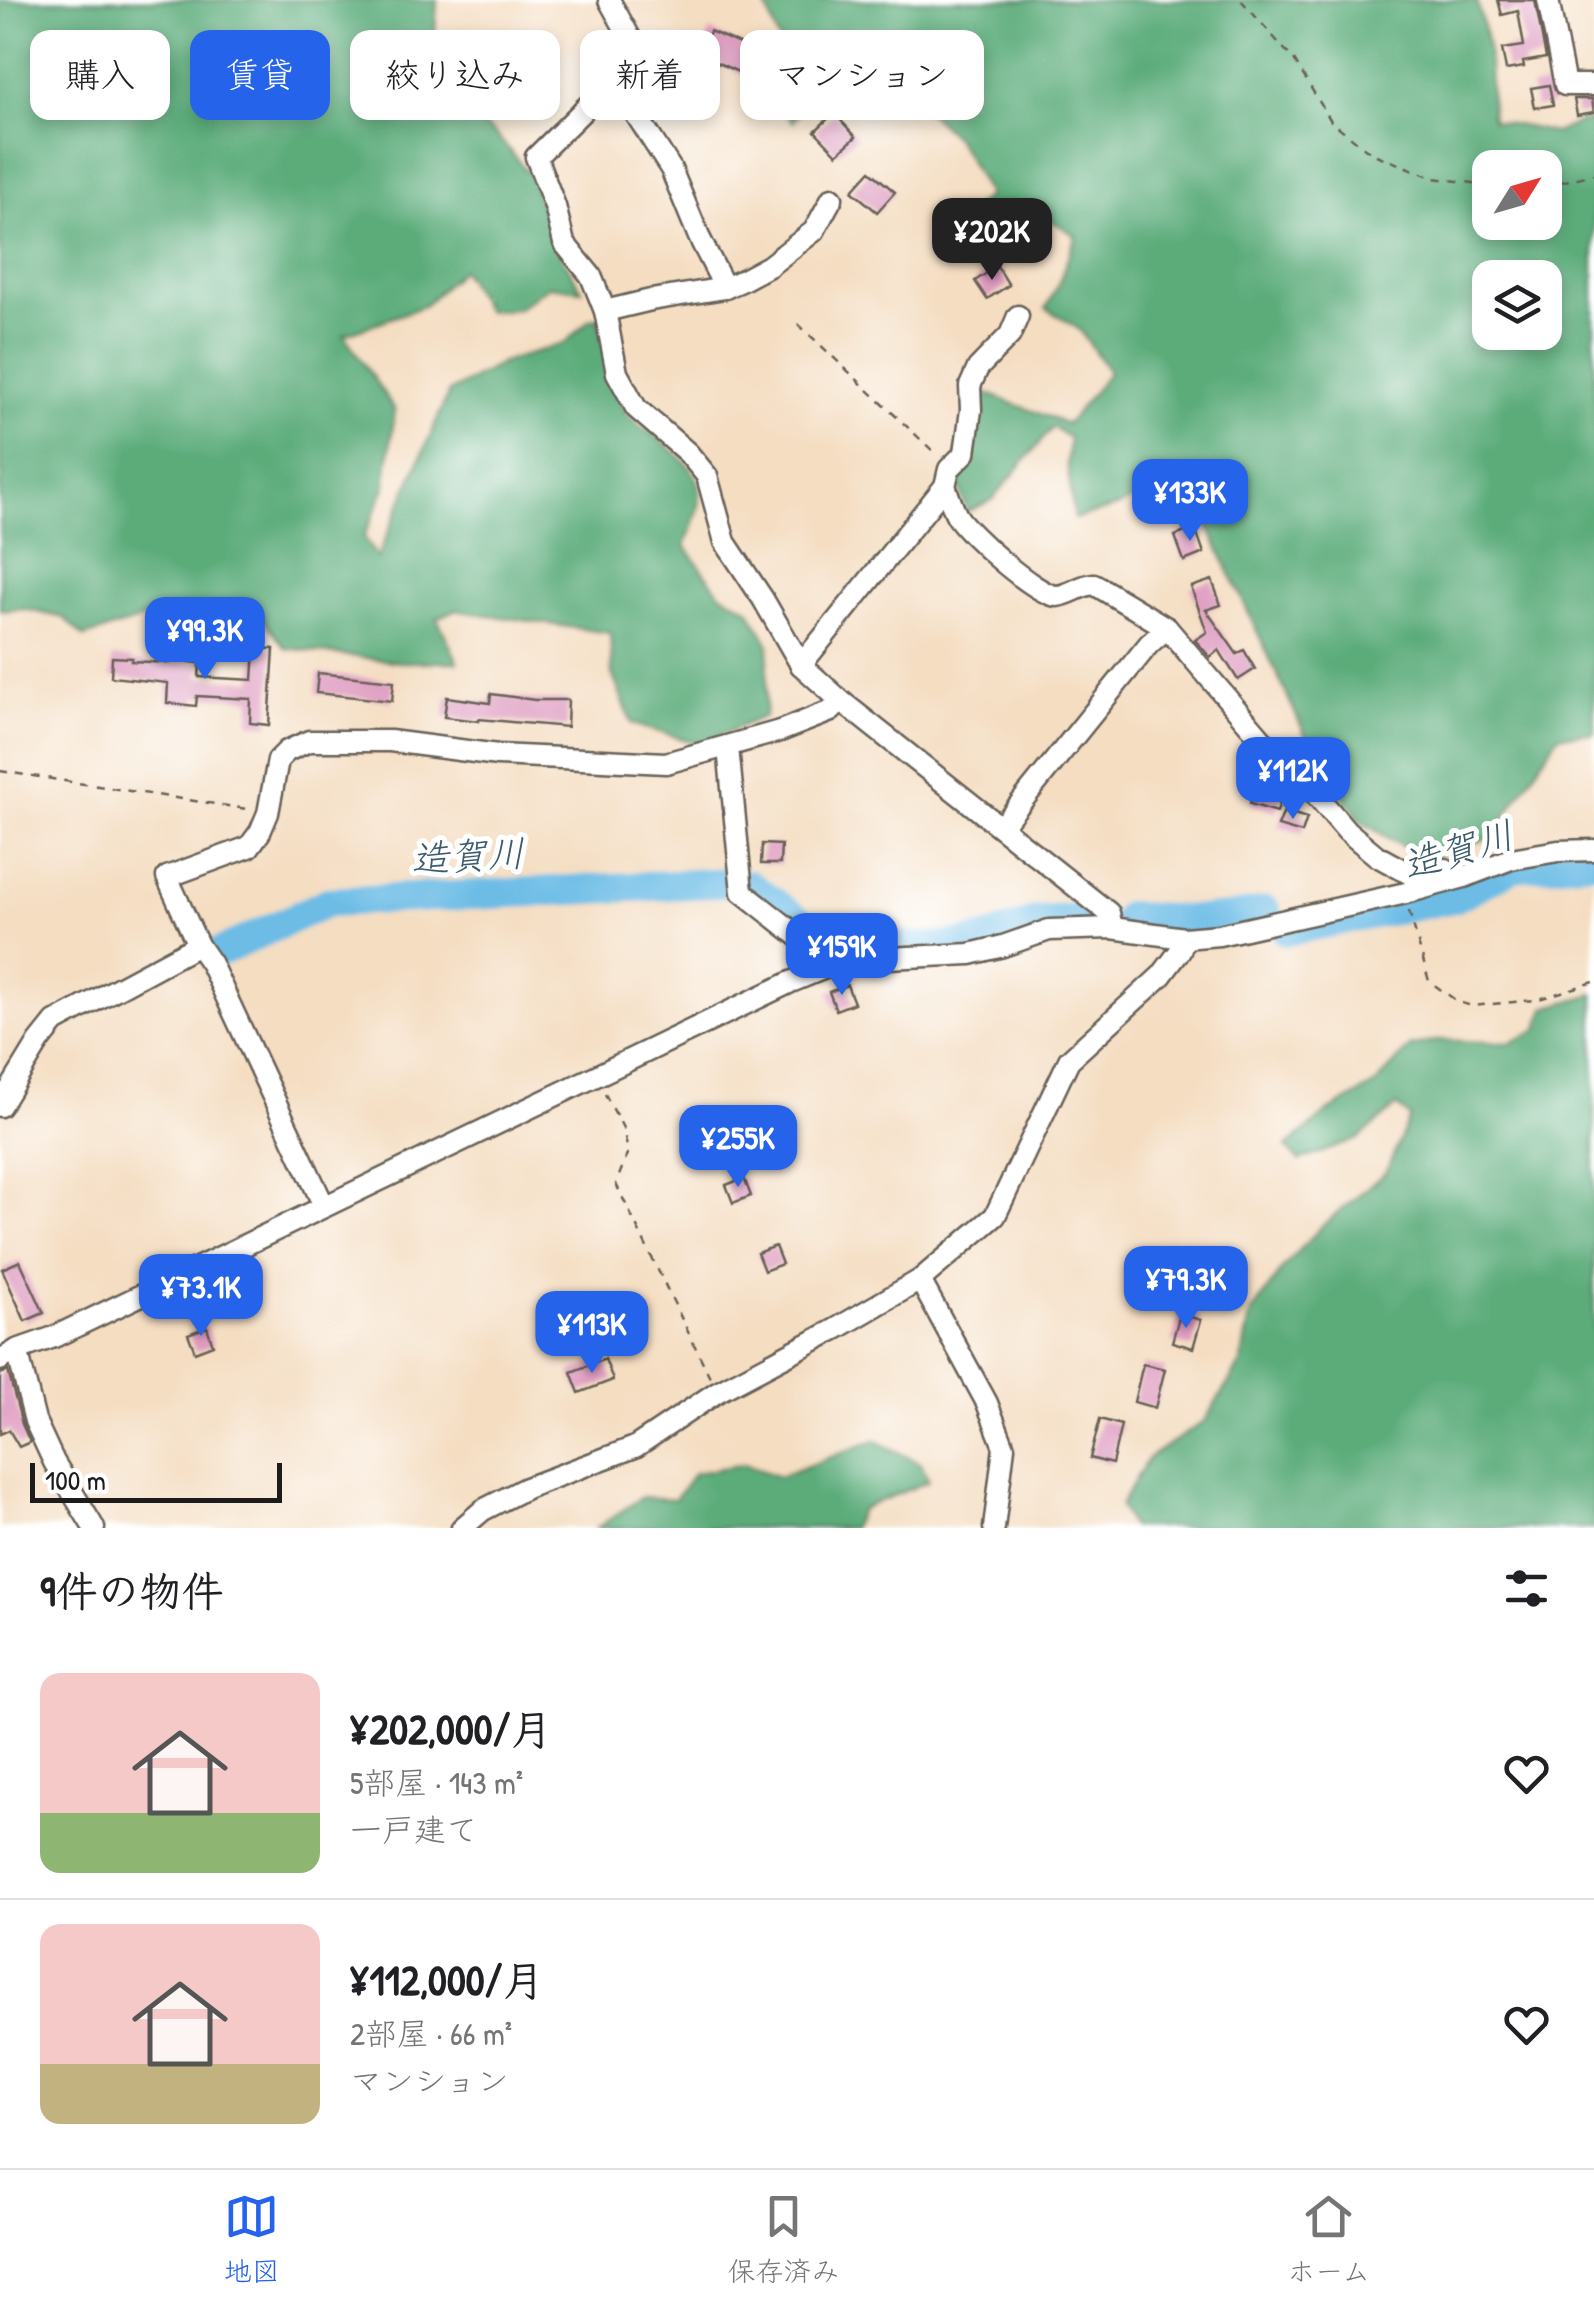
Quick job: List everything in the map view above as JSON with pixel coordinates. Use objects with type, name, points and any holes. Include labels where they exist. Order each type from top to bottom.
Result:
[{"type":"street","points":[[609,0],[626,30]]},
{"type":"street","points":[[1548,0],[1565,85],[1594,84]]},
{"type":"street","points":[[580,114],[536,158],[556,206],[564,243],[590,276],[605,311],[617,373],[636,408],[688,453],[706,476],[725,542],[801,666],[1108,913],[1112,928]]},
{"type":"street","points":[[640,120],[671,168],[725,288]]},
{"type":"street","points":[[605,311],[725,288],[769,266],[814,231],[832,198]]},
{"type":"street","points":[[801,666],[965,453],[970,386],[978,368],[1010,335],[1018,316]]},
{"type":"street","points":[[947,478],[957,516],[1004,564],[1050,595],[1061,596],[1083,584],[1094,584],[1167,628],[1272,751],[1347,831],[1377,856],[1410,874],[1432,875],[1454,865],[1464,877]]},
{"type":"street","points":[[1002,827],[1149,644],[1167,628]]},
{"type":"street","points":[[324,1206],[167,876],[249,847],[268,812],[278,760],[309,742],[390,741],[498,755],[666,763],[780,731],[831,711],[841,700]]},
{"type":"street","points":[[728,747],[742,892],[826,958],[830,966]]},
{"type":"street","points":[[94,1528],[54,1462],[9,1355],[54,1337],[790,982],[830,966],[867,959],[970,954],[1049,930],[1112,928],[1184,938],[1219,935],[1386,898],[1464,877],[1511,859],[1594,850]]},
{"type":"street","points":[[462,1528],[483,1510],[526,1488],[635,1447],[717,1392],[920,1280],[995,1216],[1070,1060],[1161,976],[1180,952],[1184,938]]},
{"type":"street","points":[[0,1106],[55,1022],[198,945]]},
{"type":"street","points":[[920,1280],[987,1403],[1004,1447],[994,1528]]},
{"type":"path","points":[[1240,0],[1294,60],[1331,121],[1371,153],[1434,178],[1472,183]]},
{"type":"path","points":[[1562,182],[1594,174]]},
{"type":"path","points":[[798,324],[946,463],[947,478]]},
{"type":"path","points":[[0,771],[268,812]]},
{"type":"path","points":[[1410,916],[1430,981],[1458,1002],[1472,1006],[1536,1000],[1594,982]]},
{"type":"path","points":[[597,1075],[622,1128],[628,1152],[616,1184],[717,1392]]},
{"type":"green space","points":[[0,0],[437,0],[435,30],[350,30],[350,120],[478,120],[530,175],[556,247],[582,290],[548,286],[517,309],[487,312],[461,270],[424,306],[344,335],[395,410],[385,487],[364,537],[377,558],[449,392],[504,362],[565,343],[590,319],[598,318],[613,381],[628,415],[675,452],[695,475],[700,498],[685,546],[719,592],[749,609],[769,645],[765,716],[700,744],[632,724],[612,674],[610,633],[454,610],[437,618],[458,662],[400,662],[285,648],[265,621],[237,609],[189,630],[142,619],[84,637],[64,618],[24,609],[0,611]]},
{"type":"green space","points":[[764,0],[1477,0],[1488,47],[1492,120],[1555,133],[1594,120],[1594,733],[1559,735],[1492,837],[1423,859],[1362,822],[1317,760],[1184,474],[1117,507],[1074,519],[1067,462],[1069,438],[1053,427],[992,500],[967,512],[956,476],[973,446],[983,392],[1067,424],[1109,372],[1080,330],[1046,308],[1076,236],[1024,203],[1016,239],[977,244],[952,230],[988,195],[956,138],[937,120],[984,120],[984,30],[775,30]]},
{"type":"green space","points":[[1594,994],[1594,1528],[1131,1527],[1120,1506],[1148,1458],[1204,1422],[1241,1363],[1250,1315],[1282,1269],[1322,1226],[1386,1172],[1410,1117],[1397,1106],[1358,1139],[1299,1161],[1286,1147],[1328,1112],[1377,1083],[1410,1047],[1439,1040],[1510,1043],[1538,1029],[1545,1008]]},
{"type":"green space","points":[[875,1440],[921,1464],[929,1481],[861,1509],[852,1528],[597,1528],[642,1497],[675,1499],[694,1473],[744,1464],[779,1477]]},
{"type":"building","points":[[1498,0],[1535,0],[1546,58],[1506,70],[1502,49],[1524,46],[1518,11],[1502,15]]},
{"type":"building","points":[[720,35],[740,44],[740,73],[720,64]]},
{"type":"building","points":[[1549,85],[1553,105],[1535,108],[1531,88]]},
{"type":"building","points":[[1574,99],[1592,99],[1594,112],[1577,115]]},
{"type":"building","points":[[827,120],[840,120],[856,137],[837,154],[815,131]]},
{"type":"building","points":[[870,171],[895,192],[877,212],[852,191]]},
{"type":"building","points":[[997,266],[1009,285],[987,299],[975,281]]},
{"type":"building","points":[[1195,528],[1204,553],[1184,561],[1175,536]]},
{"type":"building","points":[[1212,580],[1221,605],[1206,610],[1237,654],[1244,650],[1255,669],[1238,680],[1219,650],[1210,657],[1195,640],[1207,632],[1191,587]]},
{"type":"building","points":[[255,648],[274,649],[269,725],[250,723],[251,699],[197,696],[196,706],[167,703],[168,683],[111,677],[112,657],[200,663],[199,677],[253,680]]},
{"type":"building","points":[[318,673],[394,681],[392,701],[316,693]]},
{"type":"building","points":[[491,694],[568,700],[567,727],[444,717],[447,697],[490,703]]},
{"type":"building","points":[[1256,781],[1284,789],[1277,812],[1250,804]]},
{"type":"building","points":[[1284,811],[1307,818],[1302,833],[1278,826]]},
{"type":"building","points":[[762,844],[781,845],[780,864],[761,864]]},
{"type":"building","points":[[847,985],[854,1003],[836,1010],[829,992]]},
{"type":"building","points":[[744,1178],[751,1196],[733,1203],[726,1185]]},
{"type":"building","points":[[775,1246],[782,1264],[764,1271],[757,1253]]},
{"type":"building","points":[[20,1261],[44,1313],[25,1321],[2,1269]]},
{"type":"building","points":[[1180,1314],[1201,1320],[1193,1348],[1172,1342]]},
{"type":"building","points":[[207,1327],[213,1345],[195,1352],[188,1334]]},
{"type":"building","points":[[605,1359],[613,1380],[579,1393],[571,1372]]},
{"type":"building","points":[[1143,1364],[1165,1369],[1155,1408],[1134,1402]]},
{"type":"building","points":[[8,1371],[30,1442],[19,1447],[9,1430],[0,1434],[0,1374]]},
{"type":"building","points":[[1100,1419],[1121,1425],[1112,1464],[1090,1458]]},
{"type":"waterway","name":"造賀川","points":[[1287,931],[1454,898],[1513,867],[1594,860]]},
{"type":"waterway","name":"造賀川","points":[[218,953],[328,902],[733,882]]},
{"type":"waterway","name":"造賀川","points":[[748,884],[834,945],[946,947],[985,940],[1037,921],[1099,917]]},
{"type":"waterway","name":"造賀川","points":[[1129,916],[1214,919],[1266,911]]}]
